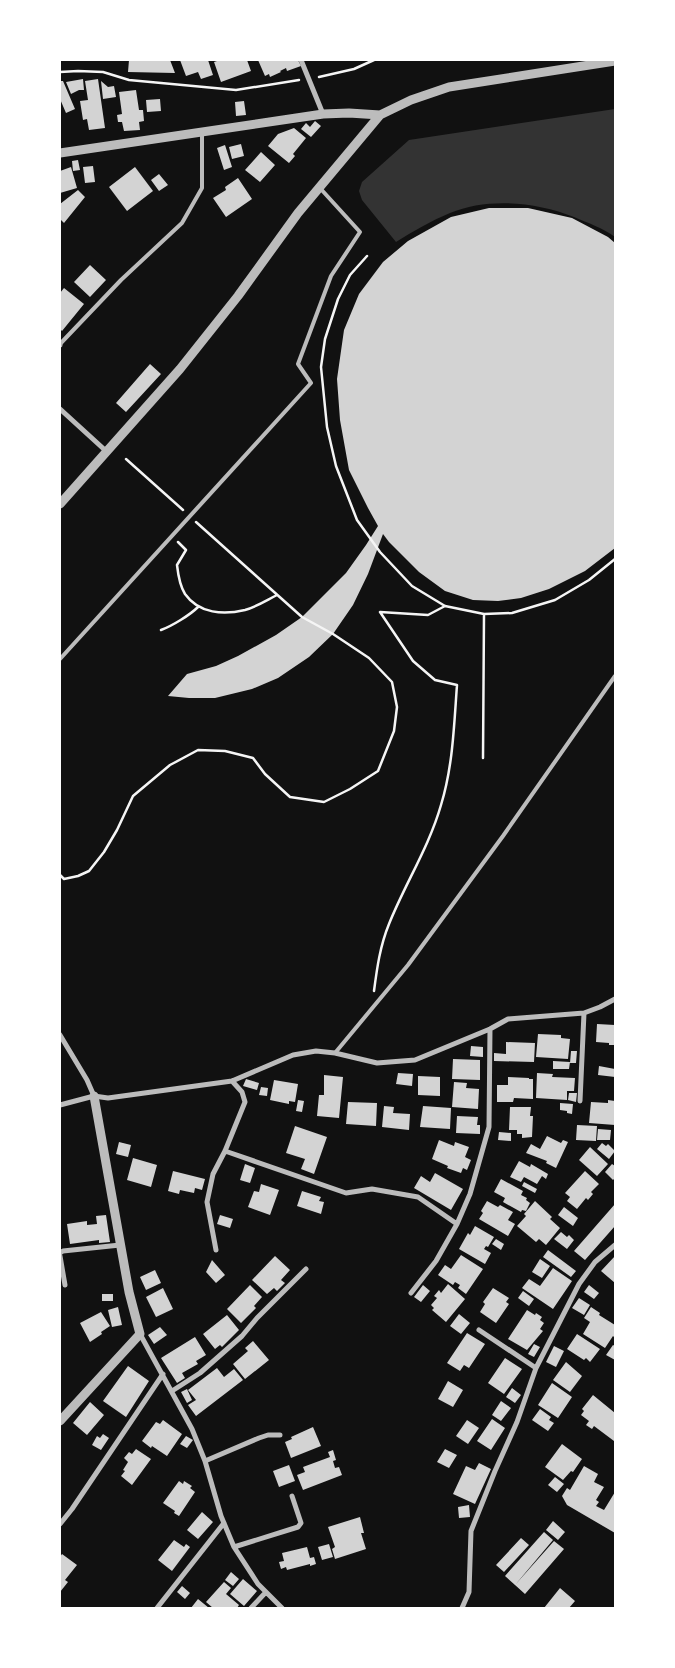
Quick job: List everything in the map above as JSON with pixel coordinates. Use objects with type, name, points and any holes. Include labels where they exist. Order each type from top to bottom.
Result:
[{"type":"street","points":[[302,60],[323,114]]},
{"type":"street","points":[[60,504],[180,369],[238,296],[298,213],[380,116],[411,100],[449,87],[615,61]]},
{"type":"street","points":[[60,153],[323,114],[349,113],[380,116]]},
{"type":"street","points":[[60,409],[106,451]]},
{"type":"street","points":[[60,1105],[94,1096],[108,1098],[232,1081],[293,1055],[316,1051],[377,1062],[415,1060],[490,1029],[508,1019],[584,1013],[615,999]]},
{"type":"street","points":[[580,1101],[584,1013]]},
{"type":"street","points":[[411,1293],[436,1261],[457,1224],[470,1194],[489,1127],[490,1029]]},
{"type":"street","points":[[60,1035],[87,1080],[94,1096],[129,1292],[140,1334],[192,1429],[205,1461],[224,1523],[234,1547],[258,1584],[282,1608]]},
{"type":"street","points":[[216,1250],[207,1202],[213,1174],[225,1151],[245,1102],[242,1092],[232,1081]]},
{"type":"street","points":[[225,1151],[346,1193],[372,1189],[418,1197],[457,1224]]},
{"type":"street","points":[[65,1285],[60,1255],[63,1251],[120,1245]]},
{"type":"street","points":[[462,1608],[469,1592],[471,1531],[517,1422],[536,1368],[579,1284],[595,1262],[615,1245]]},
{"type":"street","points":[[172,1391],[200,1373],[242,1336],[257,1318],[306,1270]]},
{"type":"street","points":[[479,1330],[536,1368]]},
{"type":"street","points":[[60,1421],[140,1334]]},
{"type":"street","points":[[60,1524],[163,1374]]},
{"type":"street","points":[[205,1461],[268,1435],[280,1435]]},
{"type":"street","points":[[234,1547],[298,1527],[301,1523],[292,1496]]},
{"type":"street","points":[[157,1608],[224,1523]]},
{"type":"street","points":[[251,1608],[266,1592]]},
{"type":"lane","points":[[60,345],[122,280],[182,223],[202,188],[202,132]]},
{"type":"lane","points":[[60,659],[311,383],[298,364],[331,276],[360,232],[319,187]]},
{"type":"lane","points":[[335,1053],[408,965],[498,843],[615,676]]},
{"type":"path","points":[[60,72],[103,72],[129,80],[236,90],[309,79],[354,69],[374,60]]},
{"type":"path","points":[[367,256],[350,275],[338,300],[325,339],[321,367],[327,427],[336,466],[357,520],[380,552],[412,586],[445,606],[484,614],[512,613],[555,600],[590,580],[615,559]]},
{"type":"path","points":[[60,875],[64,879],[89,871],[104,852],[117,830],[133,796],[170,765],[198,750],[225,751],[253,758],[265,774],[290,797],[324,802],[378,772],[394,731],[397,707],[392,682],[369,658],[333,634],[302,617],[126,459]]},
{"type":"path","points":[[172,536],[186,550],[177,565],[179,579],[185,594],[198,606],[212,613],[228,612],[246,609],[277,595]]},
{"type":"path","points":[[161,630],[170,627],[184,616],[192,613],[198,606]]},
{"type":"path","points":[[372,1008],[377,964],[389,925],[428,841],[441,806],[450,765],[457,685],[434,680],[413,661],[380,612],[428,615],[445,606]]},
{"type":"path","points":[[483,758],[484,614]]},
{"type":"shaded area","points":[[615,109],[615,237],[595,226],[559,212],[528,205],[496,203],[465,208],[450,213],[422,226],[396,242],[362,200],[359,191],[362,182],[409,140]]},
{"type":"building","points":[[129,60],[170,60],[175,73],[128,72]]},
{"type":"building","points":[[180,60],[208,60],[213,75],[201,79],[198,72],[186,76]]},
{"type":"building","points":[[220,60],[247,60],[251,71],[221,82],[214,62]]},
{"type":"building","points":[[258,60],[298,60],[301,66],[287,71],[286,68],[270,77],[269,74],[265,76]]},
{"type":"building","points":[[83,79],[84,90],[71,94],[66,82]]},
{"type":"building","points":[[98,79],[105,128],[89,130],[87,119],[83,120],[80,101],[88,100],[85,81]]},
{"type":"building","points":[[60,81],[63,81],[75,109],[66,113],[60,99]]},
{"type":"building","points":[[101,81],[108,87],[114,86],[116,97],[103,99]]},
{"type":"building","points":[[136,90],[139,110],[143,110],[144,121],[139,122],[140,130],[124,131],[122,122],[118,122],[117,115],[122,114],[119,92]]},
{"type":"building","points":[[160,99],[161,111],[147,112],[146,100]]},
{"type":"building","points":[[244,101],[246,115],[236,116],[235,102]]},
{"type":"building","points":[[315,121],[321,126],[311,137],[301,129],[306,123],[310,127]]},
{"type":"building","points":[[294,128],[306,138],[293,154],[295,156],[289,163],[268,146],[278,134]]},
{"type":"building","points":[[241,144],[244,156],[232,159],[229,147]]},
{"type":"building","points":[[225,145],[232,167],[224,170],[217,148]]},
{"type":"building","points":[[261,152],[275,165],[260,182],[245,170]]},
{"type":"building","points":[[78,160],[80,170],[73,171],[72,161]]},
{"type":"building","points":[[93,166],[95,182],[85,183],[83,167]]},
{"type":"building","points":[[71,167],[77,188],[60,193],[60,171]]},
{"type":"building","points":[[135,167],[153,191],[127,211],[109,187]]},
{"type":"building","points":[[159,174],[168,185],[159,191],[151,180]]},
{"type":"building","points":[[238,178],[252,199],[226,217],[213,198],[226,190],[225,187]]},
{"type":"building","points":[[78,190],[85,197],[64,223],[60,219],[60,204]]},
{"type":"building","points":[[489,208],[528,208],[572,218],[608,237],[615,243],[615,548],[585,571],[549,589],[521,598],[498,601],[473,600],[445,591],[419,572],[383,534],[368,574],[353,605],[333,634],[309,657],[278,678],[252,689],[215,698],[168,696],[187,674],[216,666],[238,656],[276,635],[302,617],[346,573],[366,545],[378,526],[349,470],[340,420],[337,379],[344,330],[359,294],[383,262],[408,241],[451,217]]},
{"type":"building","points":[[90,265],[106,280],[90,297],[74,282]]},
{"type":"building","points":[[64,288],[84,304],[62,331],[60,329],[60,293]]},
{"type":"building","points":[[150,364],[161,374],[126,412],[116,403]]},
{"type":"building","points":[[597,1024],[615,1025],[615,1045],[596,1042]]},
{"type":"building","points":[[538,1034],[561,1035],[561,1038],[570,1039],[568,1059],[536,1057]]},
{"type":"building","points":[[506,1042],[535,1043],[534,1062],[494,1061],[494,1053],[506,1054]]},
{"type":"building","points":[[471,1046],[483,1047],[483,1057],[470,1056]]},
{"type":"building","points":[[571,1051],[577,1051],[576,1063],[570,1063]]},
{"type":"building","points":[[453,1059],[480,1060],[480,1080],[452,1079]]},
{"type":"building","points":[[553,1061],[570,1062],[569,1069],[553,1069]]},
{"type":"building","points":[[599,1066],[615,1069],[615,1077],[598,1075]]},
{"type":"building","points":[[398,1073],[413,1074],[412,1086],[396,1084]]},
{"type":"building","points":[[537,1073],[553,1074],[552,1077],[575,1078],[574,1091],[567,1091],[567,1100],[536,1098]]},
{"type":"building","points":[[324,1075],[343,1077],[339,1118],[317,1116],[319,1095],[324,1095]]},
{"type":"building","points":[[418,1076],[440,1077],[440,1096],[418,1095]]},
{"type":"building","points":[[508,1077],[533,1079],[533,1099],[514,1098],[513,1102],[497,1102],[497,1085],[508,1085]]},
{"type":"building","points":[[246,1079],[259,1083],[257,1090],[243,1086]]},
{"type":"building","points":[[274,1080],[298,1084],[295,1102],[289,1101],[289,1104],[270,1100]]},
{"type":"building","points":[[454,1082],[467,1083],[466,1088],[479,1089],[478,1109],[452,1107]]},
{"type":"building","points":[[261,1087],[268,1088],[267,1096],[259,1095]]},
{"type":"building","points":[[569,1093],[577,1093],[576,1102],[568,1100]]},
{"type":"building","points":[[298,1100],[304,1101],[302,1112],[296,1111]]},
{"type":"building","points":[[608,1100],[615,1101],[615,1125],[589,1123],[591,1102],[608,1103]]},
{"type":"building","points":[[348,1102],[377,1103],[376,1126],[346,1124]]},
{"type":"building","points":[[560,1103],[573,1104],[572,1114],[560,1110]]},
{"type":"building","points":[[384,1106],[394,1107],[393,1113],[410,1114],[409,1130],[382,1127]]},
{"type":"building","points":[[423,1106],[451,1108],[450,1129],[420,1127]]},
{"type":"building","points":[[510,1107],[531,1107],[530,1116],[533,1116],[532,1137],[522,1138],[522,1134],[517,1134],[517,1130],[509,1130]]},
{"type":"building","points":[[457,1116],[478,1117],[477,1125],[480,1125],[480,1134],[456,1133]]},
{"type":"building","points":[[577,1125],[597,1126],[596,1141],[576,1140]]},
{"type":"building","points":[[295,1126],[327,1137],[314,1174],[301,1169],[305,1159],[286,1153]]},
{"type":"building","points":[[598,1129],[611,1130],[610,1140],[597,1140]]},
{"type":"building","points":[[499,1132],[511,1133],[511,1141],[498,1140]]},
{"type":"building","points":[[547,1136],[561,1143],[563,1140],[568,1142],[556,1168],[546,1163],[547,1161],[526,1153],[531,1144],[540,1149]]},
{"type":"building","points":[[439,1140],[454,1146],[455,1142],[469,1147],[465,1157],[471,1160],[467,1170],[463,1168],[461,1173],[447,1168],[448,1166],[432,1159]]},
{"type":"building","points":[[119,1142],[131,1145],[128,1157],[116,1154]]},
{"type":"building","points":[[602,1143],[606,1146],[608,1144],[615,1151],[609,1159],[597,1149]]},
{"type":"building","points":[[590,1147],[608,1164],[597,1176],[579,1160]]},
{"type":"building","points":[[133,1158],[157,1165],[151,1187],[127,1180]]},
{"type":"building","points":[[519,1161],[530,1167],[531,1164],[548,1174],[546,1179],[542,1176],[537,1184],[524,1177],[521,1182],[510,1177]]},
{"type":"building","points":[[245,1164],[255,1168],[250,1183],[240,1180]]},
{"type":"building","points":[[612,1164],[615,1166],[615,1178],[613,1180],[605,1172]]},
{"type":"building","points":[[173,1171],[205,1179],[202,1190],[195,1188],[194,1193],[180,1190],[179,1194],[168,1191]]},
{"type":"building","points":[[585,1171],[599,1184],[591,1192],[593,1194],[588,1200],[586,1198],[577,1209],[567,1201],[570,1197],[565,1193]]},
{"type":"building","points":[[435,1173],[463,1189],[451,1210],[414,1188],[421,1176],[430,1182]]},
{"type":"building","points":[[501,1179],[523,1191],[521,1195],[527,1198],[526,1200],[530,1203],[526,1211],[522,1210],[521,1212],[503,1202],[505,1198],[494,1192]]},
{"type":"building","points":[[524,1182],[537,1189],[535,1193],[522,1186]]},
{"type":"building","points":[[261,1184],[279,1190],[270,1215],[248,1207],[254,1191],[259,1192]]},
{"type":"building","points":[[302,1191],[321,1197],[319,1201],[324,1202],[321,1214],[297,1206]]},
{"type":"building","points":[[487,1201],[513,1212],[508,1220],[515,1224],[508,1236],[479,1219]]},
{"type":"building","points":[[535,1201],[552,1217],[550,1219],[560,1228],[546,1245],[539,1239],[536,1242],[517,1226]]},
{"type":"building","points":[[615,1204],[615,1226],[585,1260],[574,1251]]},
{"type":"building","points":[[564,1207],[578,1218],[573,1226],[558,1215]]},
{"type":"building","points":[[106,1215],[110,1242],[99,1243],[99,1240],[70,1244],[67,1224],[87,1221],[87,1225],[97,1224],[96,1216]]},
{"type":"building","points":[[220,1215],[233,1219],[230,1228],[217,1224]]},
{"type":"building","points":[[475,1226],[494,1237],[488,1247],[486,1246],[484,1249],[491,1253],[485,1264],[459,1249],[468,1233],[470,1235]]},
{"type":"building","points":[[561,1232],[567,1237],[569,1235],[574,1240],[567,1249],[554,1239]]},
{"type":"building","points":[[496,1239],[504,1244],[501,1250],[492,1244]]},
{"type":"building","points":[[548,1250],[576,1271],[571,1277],[543,1257]]},
{"type":"building","points":[[461,1255],[483,1269],[466,1294],[458,1288],[460,1285],[455,1282],[453,1285],[438,1275],[445,1265],[451,1269]]},
{"type":"building","points":[[275,1256],[290,1270],[281,1280],[285,1283],[277,1291],[274,1288],[267,1294],[252,1280]]},
{"type":"building","points":[[615,1256],[615,1283],[601,1271]]},
{"type":"building","points":[[540,1259],[550,1266],[542,1278],[532,1272]]},
{"type":"building","points":[[212,1260],[225,1275],[216,1283],[206,1272]]},
{"type":"building","points":[[553,1268],[572,1281],[553,1309],[522,1288],[529,1279],[540,1286]]},
{"type":"building","points":[[155,1270],[161,1283],[146,1290],[140,1277]]},
{"type":"building","points":[[448,1284],[465,1299],[446,1322],[432,1310],[434,1308],[431,1305],[437,1298],[434,1296],[439,1290],[441,1293]]},
{"type":"building","points":[[250,1285],[262,1297],[254,1306],[256,1308],[241,1323],[227,1309]]},
{"type":"building","points":[[423,1285],[430,1291],[421,1302],[414,1297]]},
{"type":"building","points":[[589,1285],[599,1293],[594,1299],[584,1292]]},
{"type":"building","points":[[163,1288],[173,1309],[156,1317],[146,1297]]},
{"type":"building","points":[[493,1288],[509,1298],[506,1302],[509,1304],[496,1323],[480,1312],[485,1304],[483,1302]]},
{"type":"building","points":[[523,1291],[534,1299],[529,1306],[518,1298]]},
{"type":"building","points":[[102,1294],[113,1294],[113,1301],[102,1301]]},
{"type":"building","points":[[579,1298],[590,1305],[584,1315],[572,1308]]},
{"type":"building","points":[[118,1307],[122,1325],[112,1327],[108,1310]]},
{"type":"building","points":[[591,1307],[600,1313],[599,1315],[615,1325],[615,1338],[613,1336],[605,1348],[583,1334],[590,1322],[584,1318]]},
{"type":"building","points":[[527,1310],[542,1317],[540,1320],[544,1323],[540,1329],[543,1331],[527,1350],[508,1339]]},
{"type":"building","points":[[101,1312],[110,1326],[90,1342],[80,1323]]},
{"type":"building","points":[[459,1314],[470,1323],[461,1334],[450,1326]]},
{"type":"building","points":[[227,1315],[239,1330],[222,1347],[220,1345],[215,1349],[203,1334]]},
{"type":"building","points":[[160,1327],[167,1335],[154,1344],[148,1335]]},
{"type":"building","points":[[467,1333],[485,1344],[469,1368],[464,1365],[460,1371],[447,1363]]},
{"type":"building","points":[[577,1334],[600,1349],[590,1362],[586,1358],[584,1360],[567,1349]]},
{"type":"building","points":[[195,1337],[206,1355],[196,1361],[198,1364],[182,1373],[185,1378],[177,1383],[161,1358]]},
{"type":"building","points":[[253,1341],[269,1360],[245,1379],[233,1364],[248,1351],[245,1348]]},
{"type":"building","points":[[534,1344],[540,1347],[534,1357],[528,1354]]},
{"type":"building","points":[[613,1345],[615,1346],[615,1360],[606,1355]]},
{"type":"building","points":[[554,1346],[564,1351],[556,1367],[546,1362]]},
{"type":"building","points":[[505,1358],[522,1369],[504,1394],[488,1383]]},
{"type":"building","points":[[566,1362],[582,1376],[570,1392],[553,1380]]},
{"type":"building","points":[[128,1366],[149,1381],[126,1417],[103,1401]]},
{"type":"building","points":[[217,1368],[224,1377],[234,1369],[243,1380],[196,1416],[188,1405],[196,1400],[188,1390]]},
{"type":"building","points":[[448,1381],[463,1390],[453,1407],[438,1399]]},
{"type":"building","points":[[552,1383],[572,1397],[558,1418],[538,1405]]},
{"type":"building","points":[[512,1388],[521,1395],[515,1403],[506,1397]]},
{"type":"building","points":[[187,1389],[192,1400],[187,1403],[181,1392]]},
{"type":"building","points":[[593,1395],[615,1413],[614,1441],[594,1426],[592,1429],[586,1425],[589,1421],[581,1415],[584,1411],[582,1409]]},
{"type":"building","points":[[501,1401],[511,1408],[501,1421],[492,1415]]},
{"type":"building","points":[[90,1402],[104,1415],[87,1435],[73,1423]]},
{"type":"building","points":[[540,1409],[551,1417],[549,1420],[554,1423],[548,1431],[532,1420]]},
{"type":"building","points":[[492,1419],[505,1428],[491,1450],[477,1441]]},
{"type":"building","points":[[163,1420],[182,1434],[167,1456],[142,1441],[156,1422],[160,1424]]},
{"type":"building","points":[[467,1420],[479,1428],[468,1444],[456,1436]]},
{"type":"building","points":[[313,1427],[321,1446],[291,1458],[285,1442],[292,1439],[291,1437]]},
{"type":"building","points":[[103,1434],[109,1438],[101,1450],[92,1445],[97,1436],[100,1438]]},
{"type":"building","points":[[186,1436],[193,1440],[187,1448],[180,1444]]},
{"type":"building","points":[[562,1444],[582,1459],[573,1472],[571,1471],[563,1480],[545,1467]]},
{"type":"building","points":[[136,1449],[151,1459],[132,1485],[121,1476],[128,1462],[124,1458],[129,1452],[132,1454]]},
{"type":"building","points":[[445,1449],[457,1455],[449,1468],[437,1462]]},
{"type":"building","points":[[333,1450],[336,1460],[333,1461],[335,1468],[339,1467],[342,1475],[303,1490],[297,1475],[305,1472],[303,1467],[330,1457],[328,1452]]},
{"type":"building","points":[[479,1463],[491,1469],[475,1504],[453,1494],[466,1466],[475,1470]]},
{"type":"building","points":[[289,1465],[295,1481],[279,1487],[273,1471]]},
{"type":"building","points":[[584,1466],[598,1474],[594,1482],[604,1487],[596,1500],[599,1502],[596,1506],[604,1510],[615,1492],[615,1533],[567,1505],[562,1496],[567,1488],[570,1490]]},
{"type":"building","points":[[555,1477],[564,1484],[557,1492],[548,1485]]},
{"type":"building","points":[[179,1481],[183,1484],[184,1481],[192,1486],[190,1488],[195,1492],[179,1516],[163,1503]]},
{"type":"building","points":[[469,1505],[470,1517],[459,1518],[458,1507]]},
{"type":"building","points":[[202,1512],[213,1522],[198,1539],[187,1530]]},
{"type":"building","points":[[360,1517],[364,1533],[361,1533],[366,1549],[335,1559],[332,1549],[335,1547],[328,1527]]},
{"type":"building","points":[[553,1521],[565,1532],[558,1540],[546,1530]]},
{"type":"building","points":[[544,1532],[553,1540],[515,1585],[505,1576]]},
{"type":"building","points":[[521,1538],[529,1545],[504,1572],[496,1565]]},
{"type":"building","points":[[174,1540],[184,1547],[186,1544],[190,1547],[172,1571],[158,1560]]},
{"type":"building","points":[[554,1541],[564,1549],[525,1594],[515,1585]]},
{"type":"building","points":[[329,1544],[333,1557],[322,1560],[318,1547]]},
{"type":"building","points":[[307,1547],[310,1558],[314,1557],[316,1564],[287,1570],[286,1567],[281,1569],[279,1562],[284,1561],[282,1553]]},
{"type":"building","points":[[62,1554],[77,1565],[65,1580],[68,1582],[60,1592],[60,1557]]},
{"type":"building","points":[[231,1572],[239,1579],[233,1586],[225,1580]]},
{"type":"building","points":[[243,1579],[257,1591],[244,1606],[230,1594]]},
{"type":"building","points":[[224,1582],[231,1588],[226,1594],[239,1605],[237,1608],[213,1608],[206,1602]]},
{"type":"building","points":[[182,1586],[190,1593],[185,1599],[177,1592]]},
{"type":"building","points":[[560,1588],[575,1601],[569,1608],[544,1608]]},
{"type":"building","points":[[198,1599],[209,1608],[191,1608]]}]
